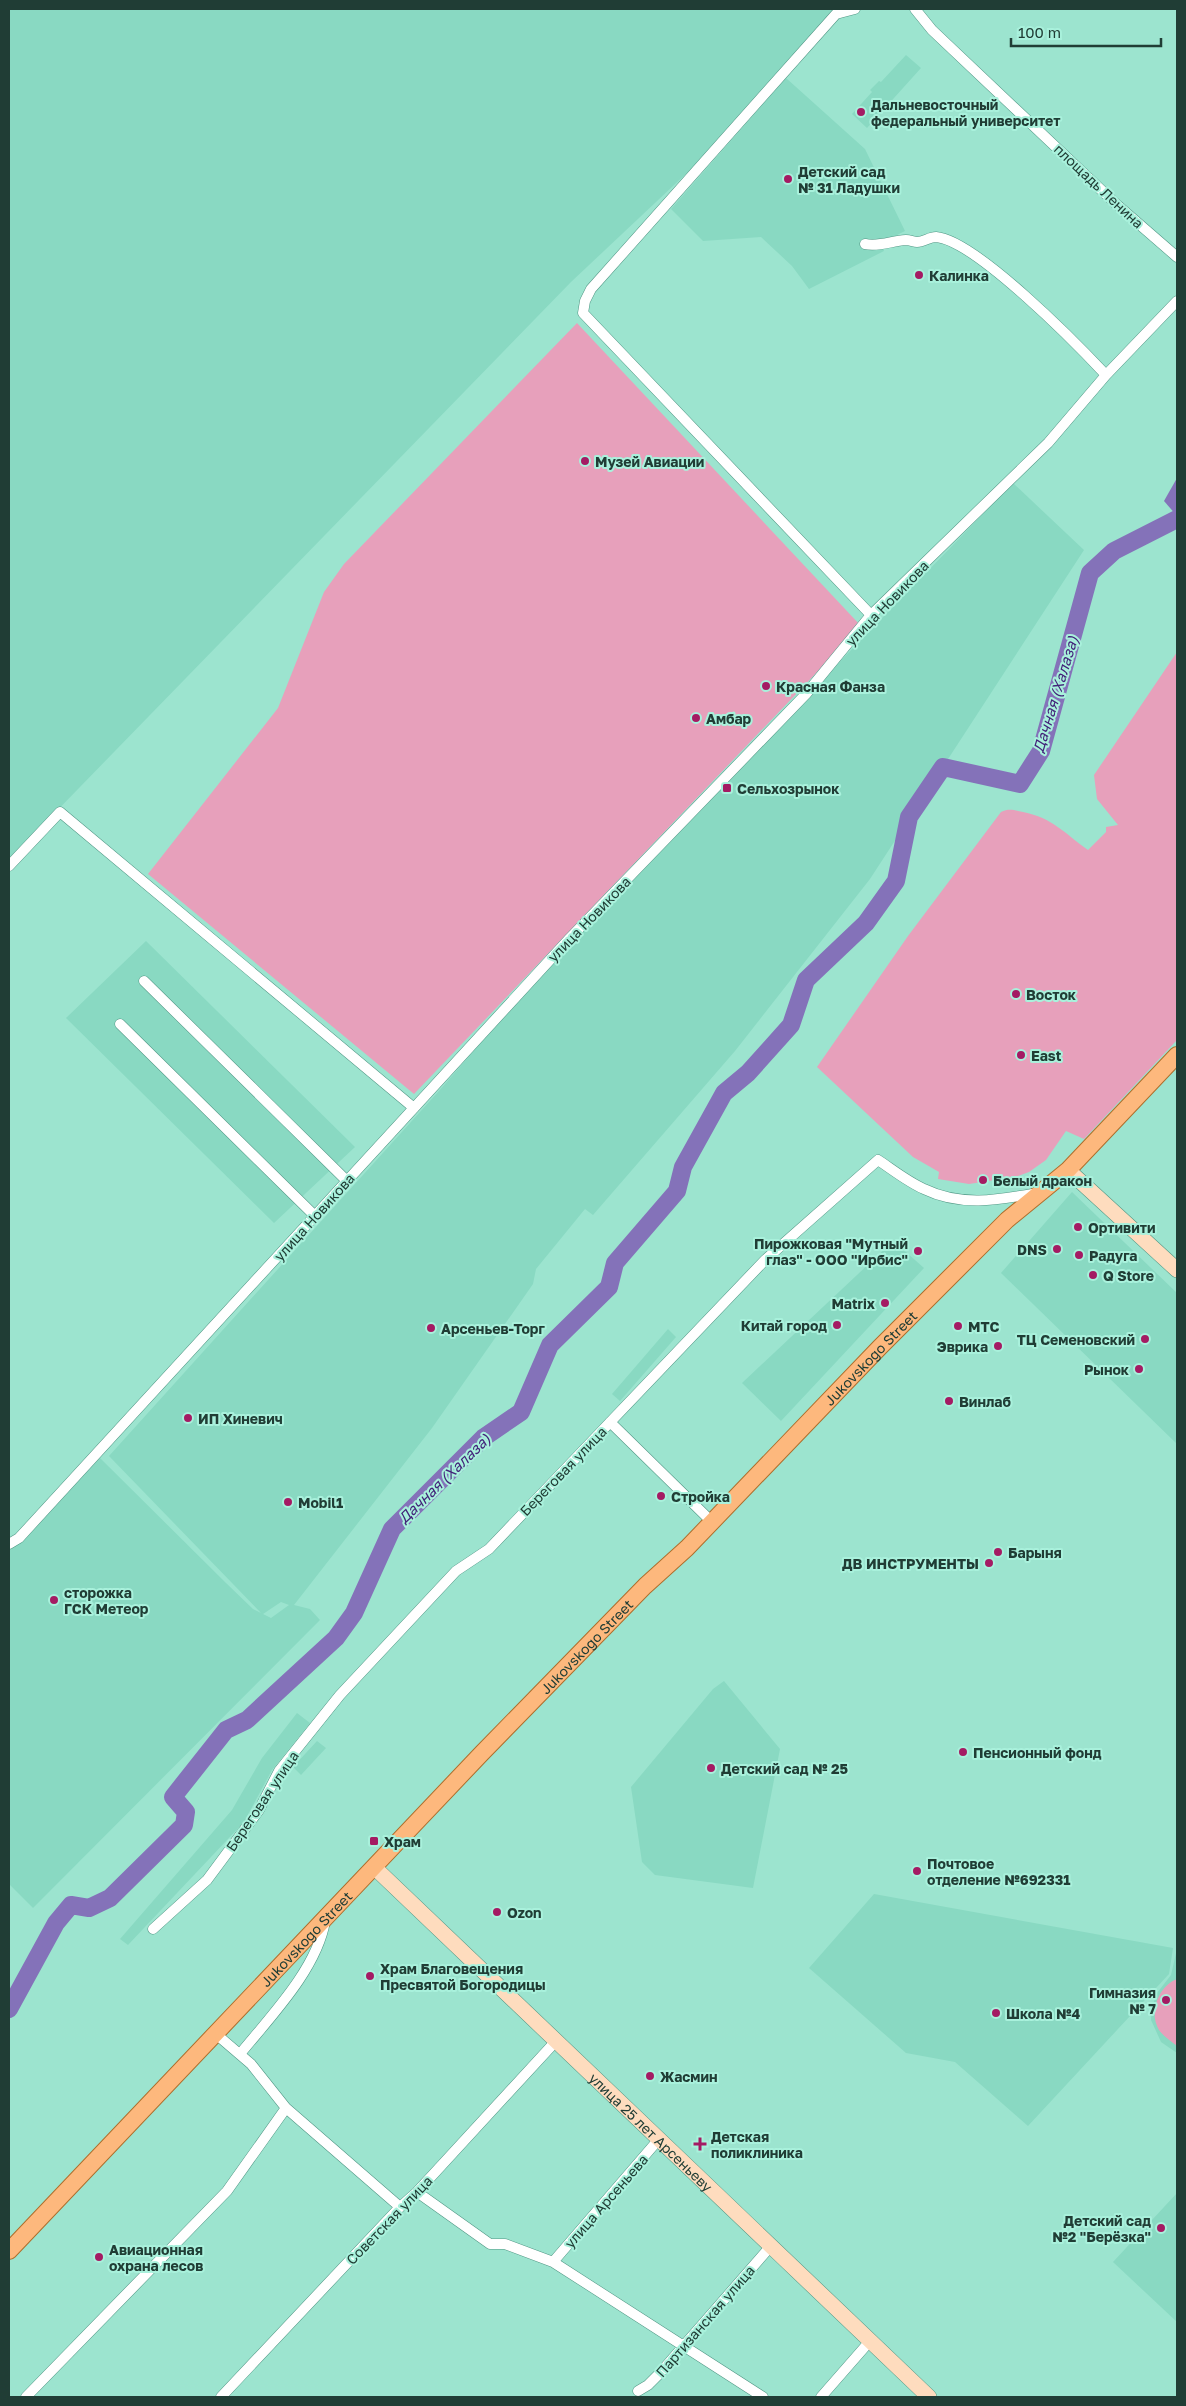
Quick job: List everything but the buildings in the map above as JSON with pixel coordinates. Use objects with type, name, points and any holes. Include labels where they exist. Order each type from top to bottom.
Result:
[{"type":"main road","name":"Jukovskogo Street","points":[[9,2251],[496,1739],[645,1586],[687,1548],[711,1521],[1007,1220],[1068,1170],[1177,1055]]},
{"type":"main road","points":[[1068,1170],[1177,1270]]},
{"type":"main road","name":"улица 25 лет Арсеньеву","points":[[375,1868],[929,2397]]},
{"type":"street","points":[[856,9],[840,12],[830,21],[591,289],[585,301],[583,313],[871,615]]},
{"type":"street","name":"площадь Ленина","points":[[916,9],[939,37],[1116,204],[1177,257]]},
{"type":"street","points":[[865,244],[874,246],[907,240],[918,242],[934,237],[951,241],[1013,284],[1070,337],[1106,376]]},
{"type":"street","name":"улица Новикова","points":[[9,1544],[19,1538],[86,1466],[570,938],[806,694],[871,615],[1048,442],[1106,376],[1177,301]]},
{"type":"street","points":[[9,866],[60,812],[414,1108]]},
{"type":"street","points":[[144,981],[347,1181]]},
{"type":"street","points":[[120,1024],[315,1216]]},
{"type":"street","name":"Береговая улица","points":[[153,1929],[207,1880],[259,1810],[279,1771],[340,1696],[430,1597],[456,1571],[489,1549],[765,1260],[878,1160],[922,1189],[953,1199],[988,1202],[1043,1192]]},
{"type":"street","points":[[610,1422],[711,1521]]},
{"type":"street","points":[[240,2054],[302,1973],[322,1939],[324,1921]]},
{"type":"street","points":[[216,2034],[251,2064],[286,2108],[400,2207]]},
{"type":"street","name":"Советская улица","points":[[221,2397],[400,2207],[417,2192],[556,2041]]},
{"type":"street","points":[[26,2397],[227,2191],[286,2108]]},
{"type":"street","name":"улица Арсеньева","points":[[553,2262],[659,2139]]},
{"type":"street","points":[[417,2192],[490,2244],[505,2244],[553,2262],[763,2397]]},
{"type":"street","name":"Партизанская улица","points":[[638,2391],[648,2385],[683,2347],[770,2247]]},
{"type":"street","points":[[821,2397],[870,2341]]},
{"type":"shaded area","points":[[9,9],[834,9],[707,154],[571,282],[9,860]]},
{"type":"shaded area","points":[[906,55],[921,68],[867,128],[852,114],[872,92],[870,90],[879,81],[881,82]]},
{"type":"shaded area","name":"Детский сад № 31 Ладушки","points":[[786,78],[865,149],[905,231],[881,243],[884,251],[809,289],[792,266],[761,237],[703,241],[671,209]]},
{"type":"shaded area","points":[[577,323],[861,626],[414,1094],[148,874],[278,708],[324,592],[344,564]]},
{"type":"shaded area","points":[[1177,478],[1177,516],[1164,501]]},
{"type":"shaded area","points":[[1013,483],[1084,550],[870,879],[735,1051],[593,1215],[585,1209],[536,1269],[533,1284],[432,1428],[294,1605],[310,1609],[320,1620],[33,1908],[9,1884],[9,1547],[19,1541],[100,1458],[253,1609],[261,1613],[109,1456],[438,1092],[576,934]],"holes":[[[281,1602],[289,1605],[271,1618],[263,1614]]]},
{"type":"shaded area","name":"Восток","points":[[1177,652],[1177,1040],[1084,1139],[1066,1131],[1046,1160],[1029,1172],[1015,1177],[969,1184],[938,1179],[939,1172],[913,1157],[817,1067],[908,936],[1001,812],[1014,810],[1042,818],[1058,827],[1088,850],[1106,832],[1106,827],[1118,825],[1097,799],[1094,775]]},
{"type":"shaded area","points":[[146,941],[355,1147],[274,1223],[66,1018]]},
{"type":"shaded area","name":"Рынок","points":[[1072,1192],[1177,1293],[1177,1444],[1001,1273]]},
{"type":"shaded area","name":"Китай город","points":[[890,1244],[906,1252],[924,1268],[781,1421],[742,1383]]},
{"type":"shaded area","points":[[668,1329],[676,1337],[620,1401],[612,1394]]},
{"type":"shaded area","name":"Детский сад № 25","points":[[724,1681],[780,1749],[753,1888],[655,1875],[642,1862],[631,1787],[713,1689]]},
{"type":"shaded area","points":[[297,1713],[310,1723],[272,1770],[244,1822],[128,1945],[120,1939],[232,1810],[262,1758]]},
{"type":"shaded area","points":[[317,1741],[326,1748],[301,1775],[293,1767]]},
{"type":"shaded area","name":"Школа №4","points":[[874,1894],[1173,1948],[1169,1974],[1028,2126],[955,2062],[906,2053],[809,1968]]},
{"type":"shaded area","name":"Гимназия № 7","points":[[1177,1949],[1177,2053],[1161,2042],[1151,2020],[1152,2007],[1157,1993],[1171,1975]]},
{"type":"shaded area","name":"Гимназия № 7","points":[[1177,1979],[1177,2046],[1159,2030],[1156,2023],[1155,2008],[1160,1993]]},
{"type":"shaded area","name":"Детский сад №2 \"Берёзка\"","points":[[1177,2193],[1177,2322],[1113,2262]]},
{"type":"waterway","name":"Дачная (Халаза)","points":[[9,2009],[56,1923],[71,1905],[89,1908],[110,1898],[184,1825],[186,1812],[173,1797],[226,1730],[247,1720],[336,1638],[354,1613],[392,1529],[483,1438],[521,1412],[550,1345],[609,1287],[615,1263],[677,1191],[683,1167],[724,1093],[748,1073],[791,1025],[806,980],[866,923],[896,881],[909,817],[943,767],[1020,784],[1041,751],[1090,573],[1114,551],[1177,519]]},
{"type":"place","name":"Дальневосточный федеральный университет","points":[[861,112]]},
{"type":"place","name":"Детский сад № 31 Ладушки","points":[[788,179]]},
{"type":"place","name":"Калинка","points":[[919,275]]},
{"type":"place","name":"Музей Авиации","points":[[585,461]]},
{"type":"place","name":"Красная Фанза","points":[[766,686]]},
{"type":"place","name":"Амбар","points":[[696,718]]},
{"type":"place","name":"Сельхозрынок","points":[[727,788]]},
{"type":"place","name":"Восток","points":[[1016,994]]},
{"type":"place","name":"East","points":[[1021,1055]]},
{"type":"place","name":"Белый дракон","points":[[983,1180]]},
{"type":"place","name":"Ортивити","points":[[1078,1227]]},
{"type":"place","name":"DNS","points":[[1057,1249]]},
{"type":"place","name":"Пирожковая \"Мутный глаз\" - ООО \"Ирбис\"","points":[[918,1251]]},
{"type":"place","name":"Радуга","points":[[1079,1255]]},
{"type":"place","name":"Q Store","points":[[1093,1275]]},
{"type":"place","name":"Matrix","points":[[885,1303]]},
{"type":"place","name":"Китай город","points":[[837,1325]]},
{"type":"place","name":"МТС","points":[[958,1326]]},
{"type":"place","name":"Арсеньев-Торг","points":[[431,1328]]},
{"type":"place","name":"ТЦ Семеновский","points":[[1145,1339]]},
{"type":"place","name":"Эврика","points":[[998,1346]]},
{"type":"place","name":"Рынок","points":[[1139,1369]]},
{"type":"place","name":"Винлаб","points":[[949,1401]]},
{"type":"place","name":"ИП Хиневич","points":[[188,1418]]},
{"type":"place","name":"Стройка","points":[[661,1496]]},
{"type":"place","name":"Mobil1","points":[[288,1502]]},
{"type":"place","name":"Барыня","points":[[998,1552]]},
{"type":"place","name":"ДВ ИНСТРУМЕНТЫ","points":[[989,1563]]},
{"type":"place","name":"сторожка ГСК Метеор","points":[[54,1600]]},
{"type":"place","name":"Пенсионный фонд","points":[[963,1752]]},
{"type":"place","name":"Детский сад № 25","points":[[711,1768]]},
{"type":"place","name":"Храм","points":[[374,1841]]},
{"type":"place","name":"Почтовое отделение №692331","points":[[917,1871]]},
{"type":"place","name":"Ozon","points":[[497,1912]]},
{"type":"place","name":"Храм Благовещения Пресвятой Богородицы","points":[[370,1976]]},
{"type":"place","name":"Гимназия № 7","points":[[1166,2000]]},
{"type":"place","name":"Школа №4","points":[[996,2013]]},
{"type":"place","name":"Жасмин","points":[[650,2076]]},
{"type":"place","name":"Детская поликлиника","points":[[700,2144]]},
{"type":"place","name":"Детский сад №2 \"Берёзка\"","points":[[1161,2228]]},
{"type":"place","name":"Авиационная охрана лесов","points":[[99,2257]]}]
